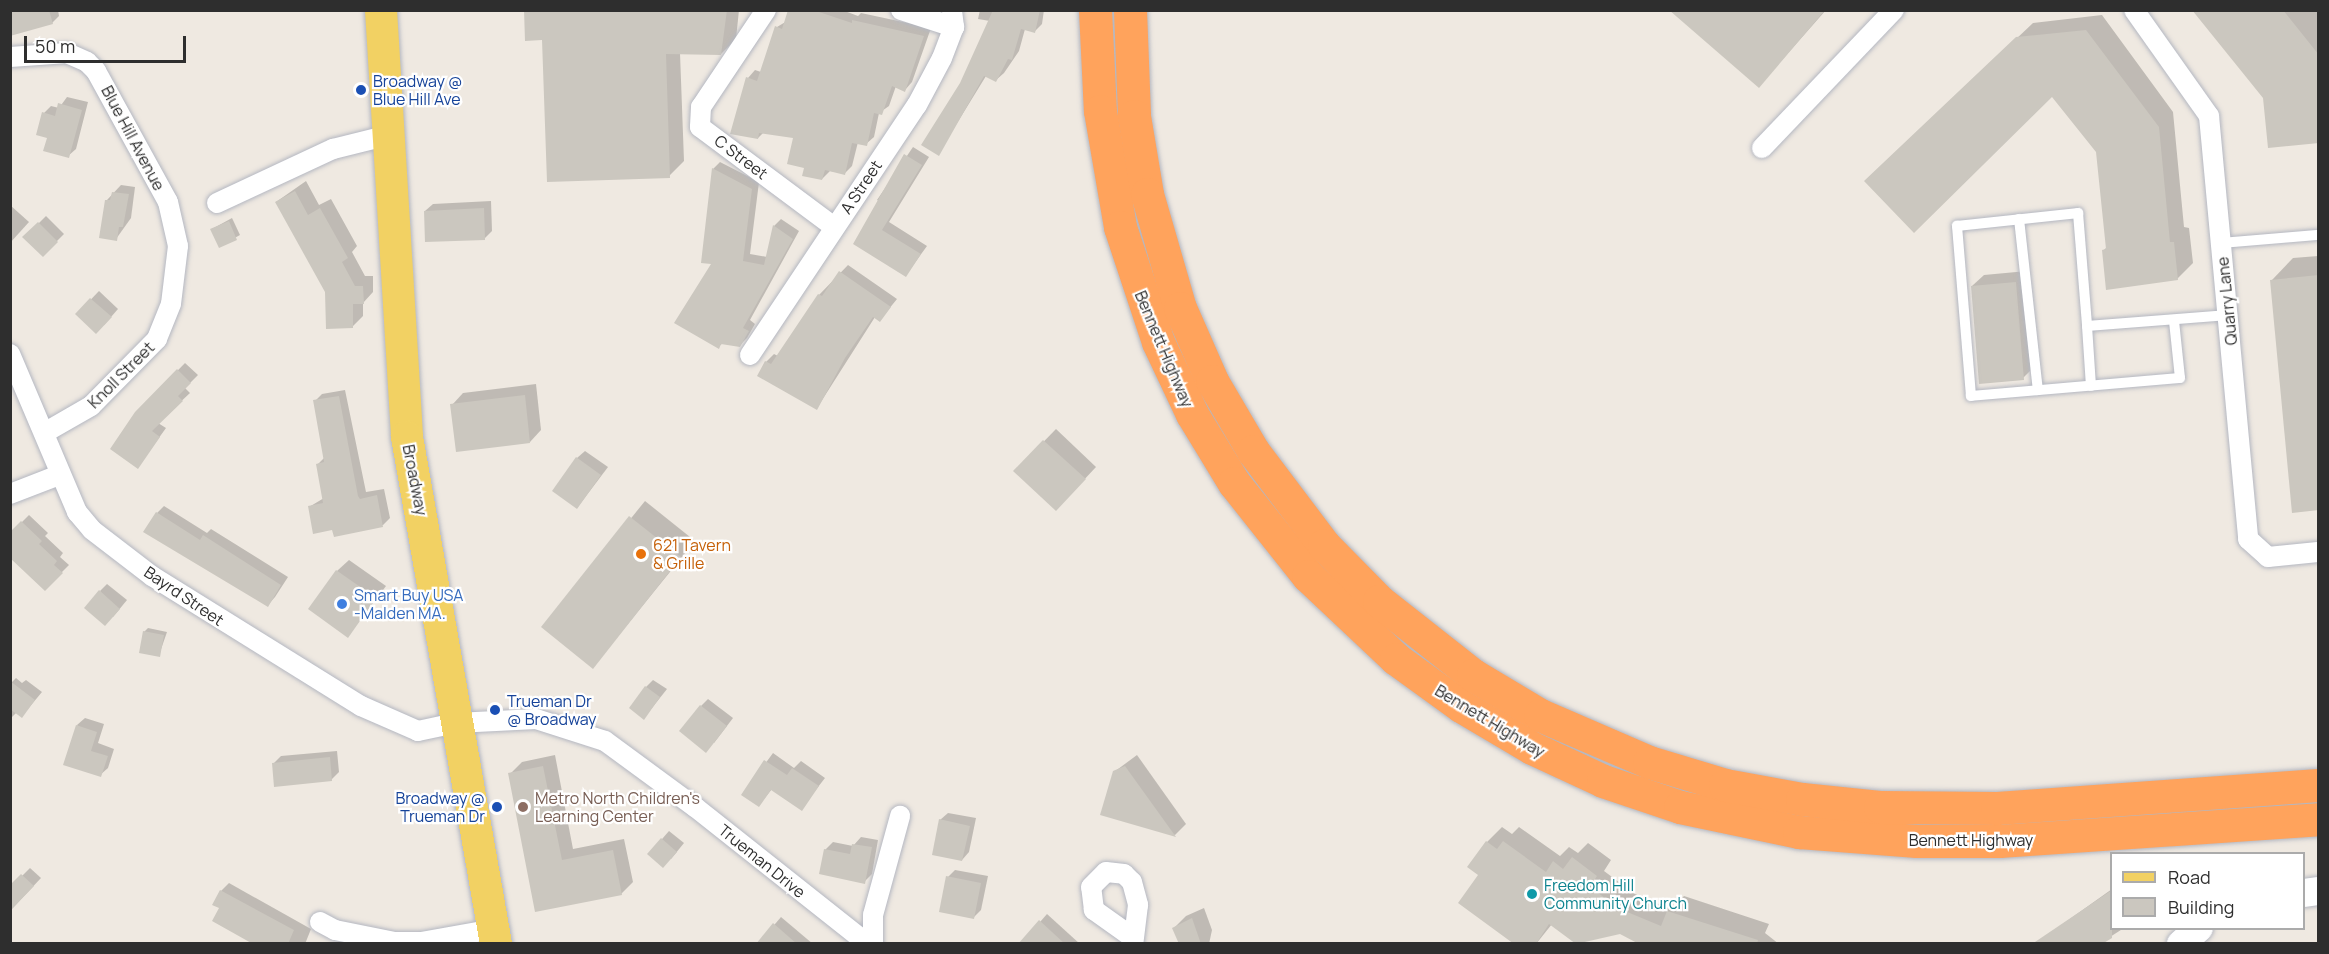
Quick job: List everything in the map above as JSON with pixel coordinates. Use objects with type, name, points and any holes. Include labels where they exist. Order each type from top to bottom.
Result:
[{"type":"highway","name":"Bennett Highway","points":[[1095,10],[1100,111],[1118,218],[1144,305],[1192,414],[1240,491],[1308,576],[1388,652],[1461,706],[1532,748],[1603,781],[1680,807],[1798,832],[1917,841],[1998,841],[2319,819]]},
{"type":"highway","name":"Bennett Highway","points":[[1130,10],[1134,116],[1147,194],[1180,308],[1212,381],[1252,451],[1324,544],[1394,614],[1473,675],[1540,715],[1648,762],[1725,785],[1802,799],[1880,807],[1997,808],[2319,785]]},
{"type":"main road","name":"Broadway","points":[[381,10],[407,437],[446,639],[456,723],[495,936]]},
{"type":"street","name":"C Street","points":[[766,10],[701,107],[700,127],[834,226]]},
{"type":"street","points":[[901,10],[953,19]]},
{"type":"street","points":[[1762,148],[1894,10]]},
{"type":"street","name":"Quarry Lane","points":[[2134,10],[2209,116],[2248,539],[2268,557],[2319,552]]},
{"type":"street","name":"A Street","points":[[750,355],[834,226],[917,105],[953,19]]},
{"type":"street","name":"Blue Hill Avenue","points":[[10,57],[67,53],[87,62],[105,83],[139,144],[175,223]]},
{"type":"street","points":[[217,203],[333,149],[389,135]]},
{"type":"street","name":"Knoll Street","points":[[44,433],[91,406],[157,339],[167,320],[177,271],[175,223]]},
{"type":"street","name":"Bayrd Street","points":[[10,354],[44,433],[58,475],[77,512],[92,530],[152,576],[361,706],[418,731],[456,723]]},
{"type":"street","points":[[10,494],[58,475]]},
{"type":"street","name":"Trueman Drive","points":[[456,723],[536,719],[605,741],[868,944]]},
{"type":"street","points":[[873,944],[873,915],[900,816]]},
{"type":"street","points":[[320,922],[344,933],[395,942],[495,936]]},
{"type":"street","points":[[2181,944],[2197,930]]},
{"type":"lane","points":[[2091,386],[2078,213],[1957,226],[1971,396],[2091,386],[2180,378],[2174,321]]},
{"type":"lane","points":[[2019,219],[2038,390]]},
{"type":"lane","points":[[2220,243],[2319,235]]},
{"type":"lane","points":[[2087,326],[2229,315]]},
{"type":"building","points":[[10,10],[49,10],[53,24],[10,36]]},
{"type":"building","points":[[524,10],[727,10],[721,55],[666,54],[670,178],[547,182],[542,40],[525,41]]},
{"type":"building","points":[[788,10],[813,10],[852,23],[852,20],[924,36],[905,92],[892,86],[882,115],[874,113],[867,146],[852,143],[845,175],[825,170],[822,180],[802,176],[804,168],[787,164],[793,138],[759,133],[758,139],[730,134],[746,77],[757,81],[775,26],[782,29]]},
{"type":"building","points":[[993,10],[1040,10],[1035,33],[1021,29],[1012,60],[1008,59],[996,82],[984,76],[939,156],[921,145],[960,83]]},
{"type":"building","points":[[1669,10],[1825,10],[1759,88]]},
{"type":"building","points":[[2192,10],[2283,10],[2319,55],[2319,143],[2268,148],[2263,98]]},
{"type":"building","points":[[2086,30],[2159,127],[2170,242],[2174,242],[2178,280],[2106,290],[2102,250],[2106,249],[2096,152],[2052,97],[1914,233],[1864,181],[2016,37]]},
{"type":"building","points":[[58,103],[82,110],[69,158],[43,151],[47,138],[36,135],[42,112],[55,116]]},
{"type":"building","points":[[904,154],[922,165],[882,230],[921,254],[906,277],[853,244]]},
{"type":"building","points":[[712,168],[752,189],[743,261],[764,265],[773,225],[793,239],[743,328],[749,331],[740,347],[721,344],[719,349],[674,323],[711,264],[701,263]]},
{"type":"building","points":[[295,191],[308,215],[320,208],[348,258],[342,262],[355,286],[363,286],[364,304],[353,304],[353,328],[326,329],[325,292],[275,202]]},
{"type":"building","points":[[112,192],[129,194],[123,227],[119,227],[117,241],[99,238],[105,200],[110,200]]},
{"type":"building","points":[[484,208],[485,240],[425,242],[424,211]]},
{"type":"building","points":[[229,221],[237,240],[219,248],[210,229]]},
{"type":"building","points":[[38,222],[58,242],[43,257],[22,237]]},
{"type":"building","points":[[839,271],[891,307],[880,322],[873,317],[845,358],[817,410],[757,376],[765,361],[771,364],[818,294],[822,296]]},
{"type":"building","points":[[2319,275],[2319,510],[2292,513],[2270,280]]},
{"type":"building","points":[[2016,282],[2024,380],[1979,384],[1971,286]]},
{"type":"building","points":[[90,298],[112,317],[96,334],[75,314]]},
{"type":"building","points":[[177,369],[191,383],[178,396],[183,401],[152,431],[160,437],[138,469],[110,449],[135,412]]},
{"type":"building","points":[[525,395],[530,443],[456,452],[450,404]]},
{"type":"building","points":[[339,396],[358,496],[360,499],[377,495],[383,527],[334,537],[332,530],[313,534],[308,506],[323,503],[316,464],[324,462],[313,400]]},
{"type":"building","points":[[1043,440],[1086,479],[1056,511],[1013,471]]},
{"type":"building","points":[[576,457],[601,475],[577,509],[552,491]]},
{"type":"building","points":[[156,512],[200,540],[203,535],[281,585],[268,607],[143,532]]},
{"type":"building","points":[[629,516],[681,557],[593,669],[541,627]]},
{"type":"building","points":[[21,521],[42,541],[39,544],[57,561],[54,565],[63,573],[45,591],[10,558],[10,532]]},
{"type":"building","name":"Smart Buy USA -Malden MA.","points":[[336,570],[376,598],[348,638],[308,609]]},
{"type":"building","points":[[99,590],[120,609],[105,626],[84,608]]},
{"type":"building","points":[[143,631],[164,635],[160,657],[139,653]]},
{"type":"building","points":[[10,681],[35,700],[22,718],[10,709]]},
{"type":"building","points":[[645,686],[660,697],[644,720],[629,708]]},
{"type":"building","points":[[700,705],[727,726],[706,753],[679,731]]},
{"type":"building","points":[[76,725],[97,732],[91,751],[108,756],[101,777],[63,765]]},
{"type":"building","points":[[330,757],[332,781],[274,787],[272,763]]},
{"type":"building","points":[[764,760],[787,775],[792,768],[819,786],[802,811],[771,790],[759,807],[741,795]]},
{"type":"building","points":[[543,766],[562,860],[613,850],[622,895],[535,912],[508,773]]},
{"type":"building","points":[[1125,766],[1176,837],[1100,815],[1113,771]]},
{"type":"building","points":[[939,819],[970,826],[962,861],[932,855]]},
{"type":"building","points":[[661,838],[677,852],[663,868],[647,854]]},
{"type":"building","name":"Freedom Hill Community Church","points":[[1486,841],[1497,849],[1503,841],[1546,872],[1553,861],[1563,869],[1572,857],[1597,876],[1590,887],[1620,909],[1661,926],[1667,911],[1758,940],[1757,944],[1639,944],[1620,934],[1576,944],[1549,924],[1536,944],[1514,944],[1458,903],[1478,875],[1467,867]]},
{"type":"building","points":[[852,844],[872,847],[865,884],[819,874],[824,849],[850,854]]},
{"type":"building","points":[[21,874],[34,886],[10,911],[10,885]]},
{"type":"building","points":[[946,876],[981,883],[974,919],[939,912]]},
{"type":"building","points":[[220,890],[294,930],[288,944],[253,944],[212,921],[219,908],[212,905]]},
{"type":"building","points":[[2110,891],[2112,938],[2102,944],[2032,944]]},
{"type":"building","points":[[1192,918],[1201,944],[1179,944],[1172,928]]},
{"type":"building","points":[[1039,920],[1065,944],[1018,944]]},
{"type":"building","points":[[773,923],[797,944],[756,944]]},
{"type":"place","name":"Broadway @ Blue Hill Ave","points":[[361,90]]},
{"type":"place","name":"621 Tavern & Grille","points":[[641,554]]},
{"type":"place","name":"Smart Buy USA -Malden MA.","points":[[342,604]]},
{"type":"place","name":"Trueman Dr @ Broadway","points":[[495,710]]},
{"type":"place","name":"Broadway @ Trueman Dr","points":[[497,807]]},
{"type":"place","name":"Metro North Children's Learning Center","points":[[523,807]]},
{"type":"place","name":"Freedom Hill Community Church","points":[[1532,894]]}]
